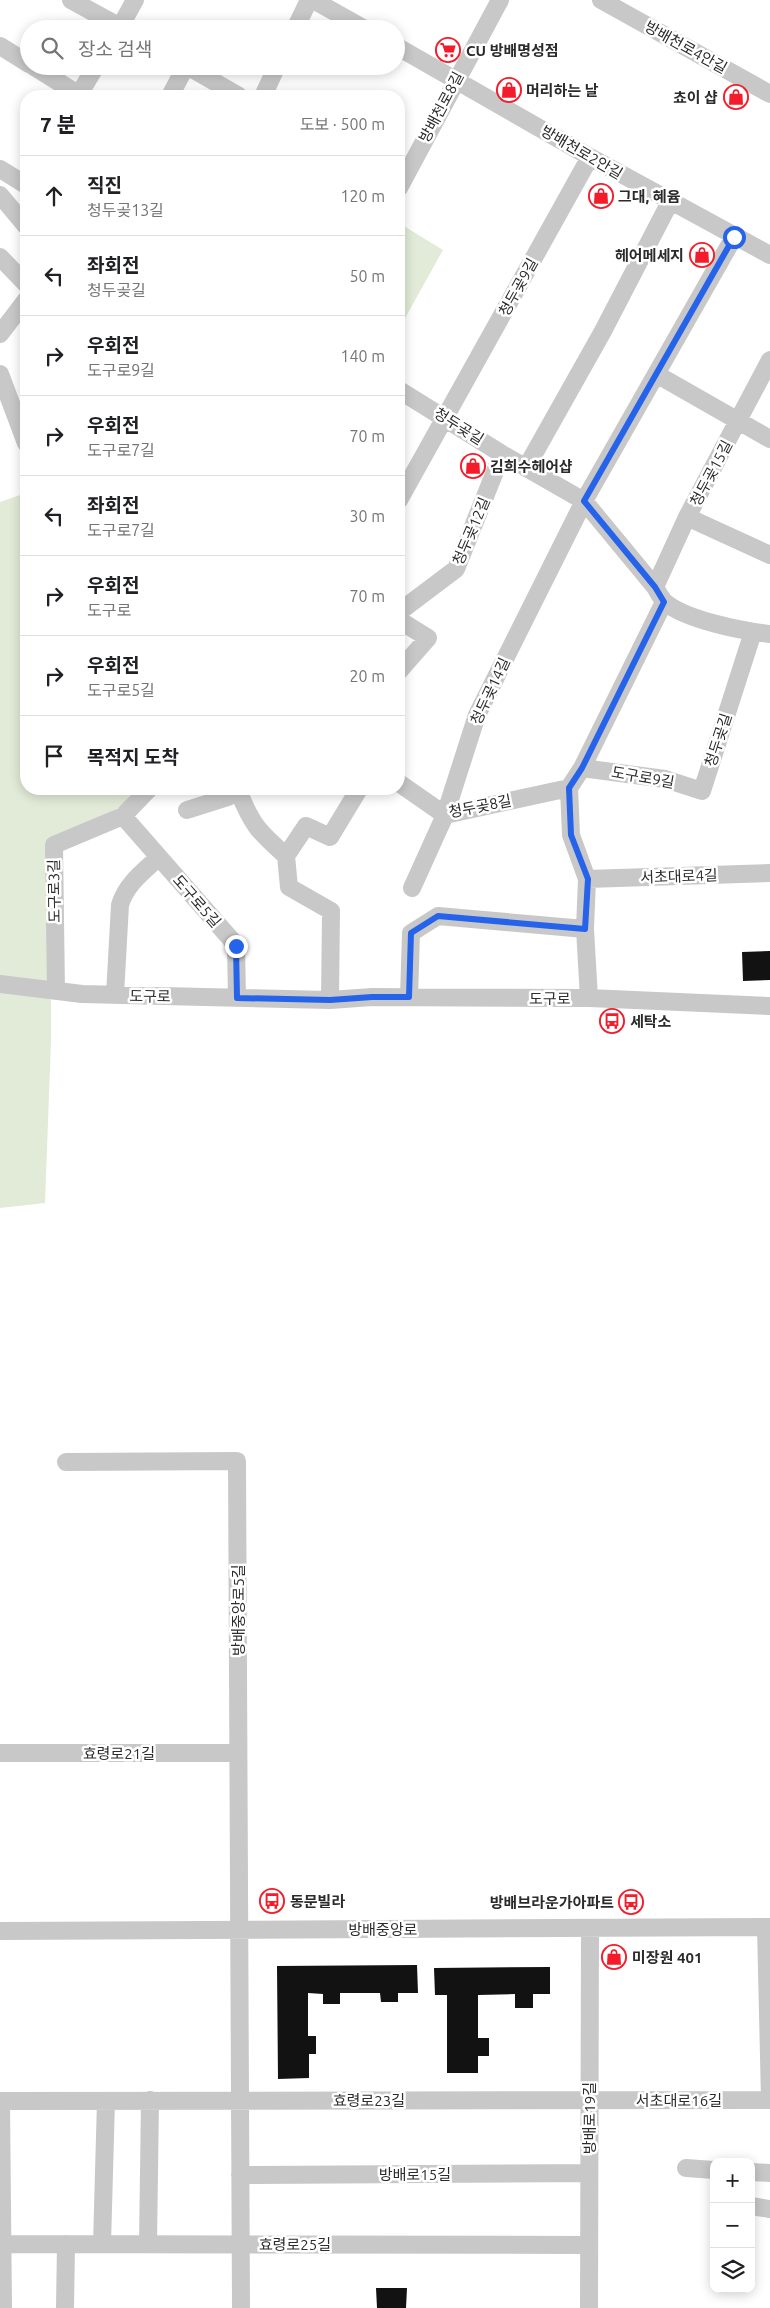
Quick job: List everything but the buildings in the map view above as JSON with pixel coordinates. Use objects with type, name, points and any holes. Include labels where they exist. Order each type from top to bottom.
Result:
[{"type":"street","points":[[71,0],[107,20]]},
{"type":"street","points":[[125,20],[135,0]]},
{"type":"street","points":[[300,20],[311,0],[348,20]]},
{"type":"street","name":"방배천로8길","points":[[405,177],[500,0]]},
{"type":"street","name":"방배천로4안길","points":[[601,0],[770,94]]},
{"type":"street","points":[[0,46],[20,58]]},
{"type":"street","name":"방배천로2안길","points":[[405,51],[670,202],[734,237],[770,254]]},
{"type":"street","points":[[47,75],[70,90]]},
{"type":"street","points":[[82,90],[91,75]]},
{"type":"street","points":[[173,90],[182,75]]},
{"type":"street","points":[[203,75],[229,90]]},
{"type":"street","points":[[265,90],[272,75]]},
{"type":"street","name":"청두곶9길","points":[[405,489],[590,157]]},
{"type":"street","points":[[0,170],[20,182]]},
{"type":"street","points":[[0,195],[20,219]]},
{"type":"street","points":[[526,468],[603,331],[670,202]]},
{"type":"street","name":"청두곶14길","points":[[412,888],[445,816],[477,715],[584,501],[734,237]]},
{"type":"street","points":[[0,257],[20,278]]},
{"type":"street","points":[[0,334],[20,308]]},
{"type":"street","name":"청두곶15길","points":[[655,587],[688,518],[770,360]]},
{"type":"street","points":[[0,374],[20,427]]},
{"type":"street","points":[[656,374],[770,439]]},
{"type":"street","name":"청두곶길","points":[[405,394],[502,454],[584,501],[655,587],[664,602],[687,615],[762,633],[702,791]]},
{"type":"street","name":"청두곶12길","points":[[405,607],[456,569],[502,454]]},
{"type":"street","points":[[688,518],[770,555]]},
{"type":"street","points":[[589,998],[585,929],[588,879],[571,835],[569,788],[582,768],[664,602]]},
{"type":"street","points":[[405,624],[428,638],[405,664]]},
{"type":"street","name":"도구로9길","points":[[582,768],[665,779],[702,791]]},
{"type":"street","name":"청두곶8길","points":[[405,788],[445,816],[569,788]]},
{"type":"street","name":"도구로3길","points":[[56,991],[54,844],[123,816],[143,795]]},
{"type":"street","points":[[187,810],[231,795]]},
{"type":"street","points":[[241,795],[251,821],[261,834],[286,856]]},
{"type":"street","points":[[330,1000],[330,911],[289,887],[286,856],[306,826],[330,837],[355,795]]},
{"type":"street","name":"도구로5길","points":[[123,816],[236,946],[237,998]]},
{"type":"street","points":[[115,995],[122,898],[133,881],[159,857]]},
{"type":"street","name":"서초대로4길","points":[[588,879],[770,873]]},
{"type":"street","points":[[409,997],[411,933],[438,916],[585,929]]},
{"type":"street","name":"도구로","points":[[0,984],[56,991],[115,995],[330,1000],[372,997],[589,998],[770,1006]]},
{"type":"street","name":"방배중앙로5길","points":[[66,1462],[237,1461],[239,1929]]},
{"type":"street","name":"효령로21길","points":[[0,1753],[238,1753]]},
{"type":"street","name":"방배중앙로","points":[[0,1930],[768,1927],[770,2100]]},
{"type":"street","name":"방배로19길","points":[[589,2308],[590,1928]]},
{"type":"street","points":[[239,1929],[241,2308]]},
{"type":"street","points":[[148,2244],[150,2100]]},
{"type":"street","name":"서초대로16길","points":[[589,2100],[770,2100]]},
{"type":"street","name":"효령로23길","points":[[3,2308],[0,2101],[589,2100]]},
{"type":"street","points":[[102,2244],[106,2102]]},
{"type":"street","points":[[686,2168],[710,2170]]},
{"type":"street","points":[[755,2172],[770,2173]]},
{"type":"street","name":"방배로15길","points":[[240,2175],[589,2173]]},
{"type":"street","points":[[755,2207],[770,2209]]},
{"type":"street","name":"효령로25길","points":[[2,2244],[589,2245]]},
{"type":"street","points":[[65,2308],[66,2244]]},
{"type":"green space","points":[[405,227],[443,250],[405,318]]},
{"type":"green space","points":[[20,495],[20,795],[130,795],[122,806],[51,840],[51,1041],[45,1203],[0,1208],[0,502]]},
{"type":"place","name":"CU 방배명성점","points":[[448,50]]},
{"type":"place","name":"머리하는 날","points":[[509,90]]},
{"type":"place","name":"쵸이 샵","points":[[736,97]]},
{"type":"place","name":"그대, 혜윰","points":[[601,196]]},
{"type":"place","name":"헤어메세지","points":[[702,255]]},
{"type":"place","name":"김희수헤어샵","points":[[473,466]]},
{"type":"place","name":"세탁소","points":[[612,1021]]},
{"type":"place","name":"동문빌라","points":[[272,1901]]},
{"type":"place","name":"방배브라운가아파트","points":[[631,1902]]},
{"type":"place","name":"미장원 401","points":[[614,1957]]},
{"type":"route","points":[[236,946],[237,998],[330,1000],[409,997],[411,933],[438,916],[585,929],[588,879],[571,835],[569,788],[582,768],[664,602],[655,587],[584,501],[734,237]]}]
